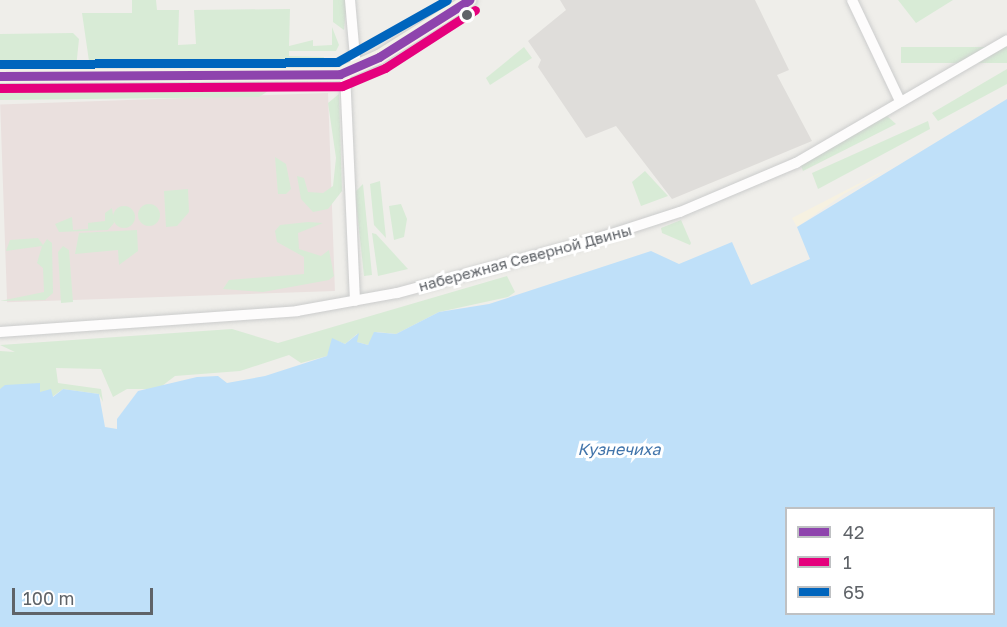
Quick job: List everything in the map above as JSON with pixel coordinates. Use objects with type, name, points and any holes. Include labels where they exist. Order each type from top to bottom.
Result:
[{"type":"main road","points":[[0,76],[350,70],[469,0]]},
{"type":"street","points":[[350,0],[355,301]]},
{"type":"street","points":[[852,0],[900,101]]},
{"type":"street","name":"набережная Северной Двины","points":[[0,332],[223,319],[355,301],[680,212],[796,163],[1007,40]]},
{"type":"shaded area","points":[[560,0],[755,0],[789,70],[777,75],[812,141],[672,199],[616,126],[586,138],[538,67],[541,60],[528,41],[566,10]]},
{"type":"shaded area","points":[[328,93],[335,291],[7,302],[0,104]]},
{"type":"green space","points":[[132,0],[156,0],[157,10],[179,10],[178,45],[196,44],[194,10],[290,9],[289,46],[313,40],[313,46],[332,45],[332,27],[339,45],[336,51],[289,51],[289,56],[324,57],[322,68],[90,68],[82,13],[132,13]]},
{"type":"green space","points":[[333,0],[347,0],[344,30],[333,22]]},
{"type":"green space","points":[[898,0],[953,0],[916,23]]},
{"type":"green space","points":[[73,33],[79,39],[76,68],[0,69],[0,34]]},
{"type":"green space","points":[[524,47],[532,58],[490,85],[486,78]]},
{"type":"green space","points":[[901,47],[1007,47],[1007,63],[901,63]]},
{"type":"green space","points":[[1007,69],[1007,84],[938,121],[932,113]]},
{"type":"green space","points":[[321,81],[323,91],[268,91],[259,97],[0,100],[0,86]]},
{"type":"green space","points":[[339,94],[342,191],[328,209],[313,212],[301,199],[297,176],[304,178],[308,192],[323,193],[333,186],[336,158],[328,103]]},
{"type":"green space","points":[[887,116],[896,124],[803,171],[800,163]]},
{"type":"green space","points":[[928,121],[930,129],[818,189],[812,173]]},
{"type":"green space","points":[[275,157],[286,164],[291,189],[286,194],[278,194]]},
{"type":"green space","points":[[645,171],[668,196],[641,206],[632,182]]},
{"type":"green space","points":[[380,181],[386,238],[374,225],[370,184]]},
{"type":"green space","points":[[363,184],[372,275],[364,276],[355,192]]},
{"type":"green space","points":[[188,189],[189,212],[177,226],[166,227],[164,191]]},
{"type":"green space","points":[[149,204],[157,207],[160,215],[157,223],[149,226],[141,223],[138,215],[141,207]]},
{"type":"green space","points":[[401,204],[407,219],[404,237],[394,240],[389,206]]},
{"type":"green space","points":[[124,206],[132,209],[135,217],[132,225],[124,228],[116,225],[113,217],[116,209]]},
{"type":"green space","points":[[112,208],[114,223],[108,230],[59,232],[55,224],[72,217],[73,230],[88,229],[88,223],[105,221],[105,213]]},
{"type":"green space","points":[[681,220],[690,245],[662,233],[661,228]]},
{"type":"green space","points":[[323,223],[298,233],[299,249],[321,256],[329,250],[334,276],[329,280],[263,292],[223,289],[229,280],[304,274],[304,257],[277,242],[275,231],[280,225]]},
{"type":"green space","points":[[137,230],[138,251],[119,265],[118,250],[75,254],[79,233]]},
{"type":"green space","points":[[372,233],[376,234],[408,269],[378,276]]},
{"type":"green space","points":[[38,238],[43,245],[47,239],[52,243],[53,293],[45,300],[0,301],[44,292],[43,268],[37,263],[42,246],[6,251],[10,240]]},
{"type":"green space","points":[[63,246],[69,250],[73,302],[61,303],[58,252]]},
{"type":"green space","points":[[507,276],[515,292],[508,297],[439,312],[396,334],[377,332],[368,345],[357,342],[357,334],[345,344],[335,340],[327,356],[301,363],[289,355],[240,371],[175,376],[158,389],[127,389],[113,397],[101,369],[56,368],[58,383],[101,389],[103,402],[99,394],[63,389],[52,397],[40,392],[40,384],[0,389],[0,351],[15,352],[0,345],[232,329],[278,343]]},
{"type":"sand","points":[[893,166],[844,194],[797,227],[792,218]]},
{"type":"water","name":"Кузнечиха","points":[[1007,99],[1007,627],[0,627],[0,389],[5,385],[40,383],[40,392],[51,389],[53,397],[63,389],[99,394],[105,427],[117,429],[117,419],[138,391],[197,377],[218,376],[227,383],[265,376],[327,356],[332,338],[345,344],[359,333],[357,342],[368,345],[374,332],[396,334],[439,312],[489,304],[651,251],[679,264],[732,242],[751,285],[810,259],[797,227]]},
{"type":"transit line","name":"65","points":[[0,64],[337,62],[447,0]]},
{"type":"transit line","name":"42","points":[[0,76],[340,74],[379,57],[469,0]]},
{"type":"transit line","name":"1","points":[[0,88],[342,86],[385,68],[475,10]]}]
